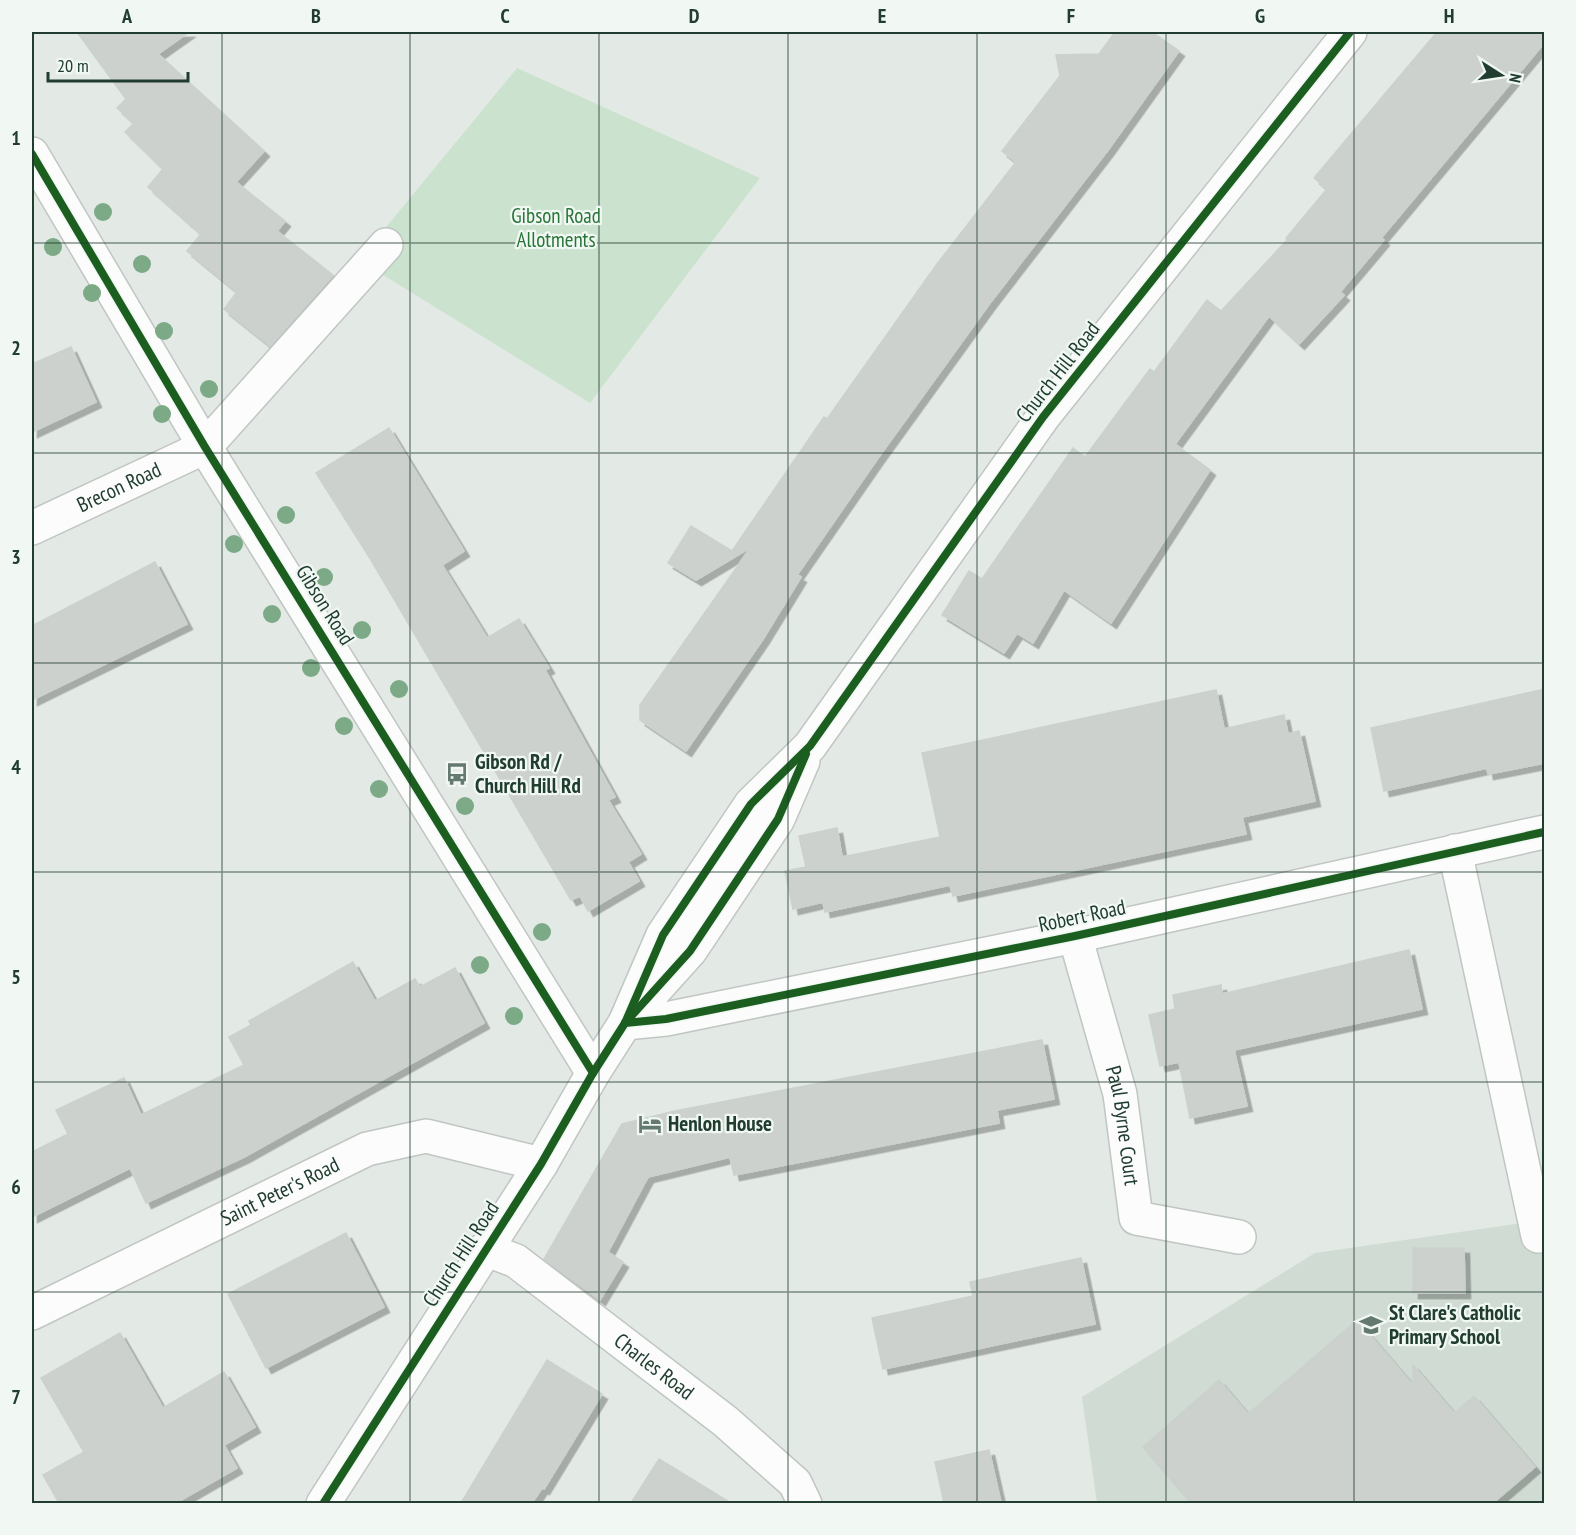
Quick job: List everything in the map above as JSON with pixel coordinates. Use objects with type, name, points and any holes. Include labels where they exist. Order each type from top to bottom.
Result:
[{"type":"street","name":"Church Hill Road","points":[[323,1503],[541,1164],[592,1072],[625,1023],[663,935],[751,804],[810,746],[1043,417],[1350,32]]},
{"type":"street","name":"Gibson Road","points":[[32,154],[205,447],[592,1072]]},
{"type":"street","points":[[205,447],[386,245]]},
{"type":"street","name":"Brecon Road","points":[[32,528],[205,447]]},
{"type":"street","name":"Robert Road","points":[[625,1023],[666,1019],[1075,936],[1545,832]]},
{"type":"street","points":[[1455,851],[1538,1236]]},
{"type":"street","name":"Paul Byrne Court","points":[[1075,936],[1120,1094],[1136,1218],[1239,1237]]},
{"type":"street","name":"Saint Peter's Road","points":[[32,1314],[367,1149],[426,1136],[541,1164]]},
{"type":"street","name":"Charles Road","points":[[485,1249],[516,1261],[725,1421],[795,1483],[806,1503]]},
{"type":"shaded area","name":"St Clare's Catholic Primary School","points":[[1544,1220],[1544,1503],[1097,1503],[1082,1397],[1315,1253]]},
{"type":"green space","name":"Gibson Road Allotments","points":[[517,68],[760,178],[590,403],[359,260]]},
{"type":"building","points":[[77,32],[189,32],[158,54],[264,151],[236,182],[285,221],[277,231],[333,275],[270,346],[224,309],[237,292],[187,251],[201,234],[148,187],[163,169],[125,132],[134,123],[117,108],[126,99]]},
{"type":"building","points":[[1115,32],[1152,32],[1179,51],[1108,150],[990,303],[878,458],[797,575],[801,577],[763,639],[686,751],[640,720],[640,705],[751,547],[696,580],[668,563],[691,526],[732,551],[824,417],[827,419],[937,264],[1016,162],[1002,151],[1060,76],[1056,55],[1099,54]]},
{"type":"building","points":[[1437,32],[1545,32],[1545,42],[1381,238],[1384,240],[1340,292],[1344,295],[1299,344],[1269,316],[1175,444],[1210,470],[1111,623],[1064,590],[1033,643],[1017,633],[1004,653],[942,615],[969,571],[982,579],[1073,448],[1085,457],[1150,369],[1154,372],[1207,300],[1221,311],[1287,240],[1286,238],[1327,189],[1314,178]]},
{"type":"building","points":[[71,347],[96,402],[32,432],[32,364]]},
{"type":"building","points":[[389,428],[464,551],[442,565],[487,638],[519,619],[549,668],[545,670],[615,797],[608,800],[641,854],[628,862],[639,881],[588,911],[580,896],[571,900],[371,560],[316,473]]},
{"type":"building","points":[[155,562],[187,624],[32,700],[32,626]]},
{"type":"building","points":[[1545,689],[1545,763],[1488,774],[1487,768],[1384,791],[1371,728]]},
{"type":"building","points":[[1216,690],[1224,729],[1284,715],[1288,734],[1299,731],[1315,801],[1242,817],[1246,834],[953,896],[950,885],[825,912],[823,902],[793,909],[785,871],[806,867],[799,836],[837,828],[842,857],[940,837],[922,753]]},
{"type":"building","points":[[1409,950],[1422,1009],[1234,1050],[1247,1106],[1190,1118],[1179,1062],[1160,1066],[1149,1015],[1175,1009],[1173,995],[1221,985],[1222,994]]},
{"type":"building","points":[[353,962],[375,1001],[415,979],[420,987],[455,968],[484,1023],[244,1157],[146,1203],[130,1168],[32,1217],[32,1152],[68,1134],[56,1110],[124,1078],[141,1115],[244,1065],[229,1037],[251,1025],[249,1021]]},
{"type":"building","points":[[1042,1040],[1054,1099],[997,1110],[999,1123],[734,1175],[730,1157],[648,1177],[608,1252],[623,1262],[600,1300],[544,1259],[622,1124],[675,1111]]},
{"type":"building","points":[[346,1233],[384,1307],[266,1368],[228,1294]]},
{"type":"building","points":[[1413,1248],[1464,1248],[1465,1293],[1413,1293]]},
{"type":"building","points":[[1081,1258],[1095,1324],[883,1369],[872,1318],[973,1296],[970,1282]]},
{"type":"building","points":[[1357,1320],[1413,1385],[1413,1365],[1454,1413],[1474,1396],[1535,1467],[1493,1503],[1191,1503],[1143,1447],[1219,1380],[1248,1414]]},
{"type":"building","points":[[120,1333],[163,1408],[224,1372],[255,1427],[224,1445],[237,1468],[176,1503],[59,1503],[43,1475],[84,1452],[41,1378]]},
{"type":"building","points":[[547,1360],[602,1394],[544,1489],[542,1488],[532,1503],[461,1503]]},
{"type":"building","points":[[989,1450],[1001,1503],[944,1503],[935,1462]]},
{"type":"building","points":[[659,1459],[731,1503],[631,1503]]},
{"type":"cycle path","points":[[625,1023],[663,935],[751,804],[810,746],[1043,417],[1350,32]]},
{"type":"cycle path","points":[[32,154],[205,447],[593,1073]]},
{"type":"cycle path","points":[[323,1504],[541,1164],[593,1073],[625,1023],[690,951],[778,819],[806,754]]},
{"type":"cycle path","points":[[625,1023],[666,1019],[1075,936],[1544,832]]},
{"type":"place","name":"Gibson Rd / Church Hill Rd","points":[[457,774]]},
{"type":"place","name":"Henlon House","points":[[650,1124]]},
{"type":"place","name":"St Clare's Catholic Primary School","points":[[1371,1325]]}]
